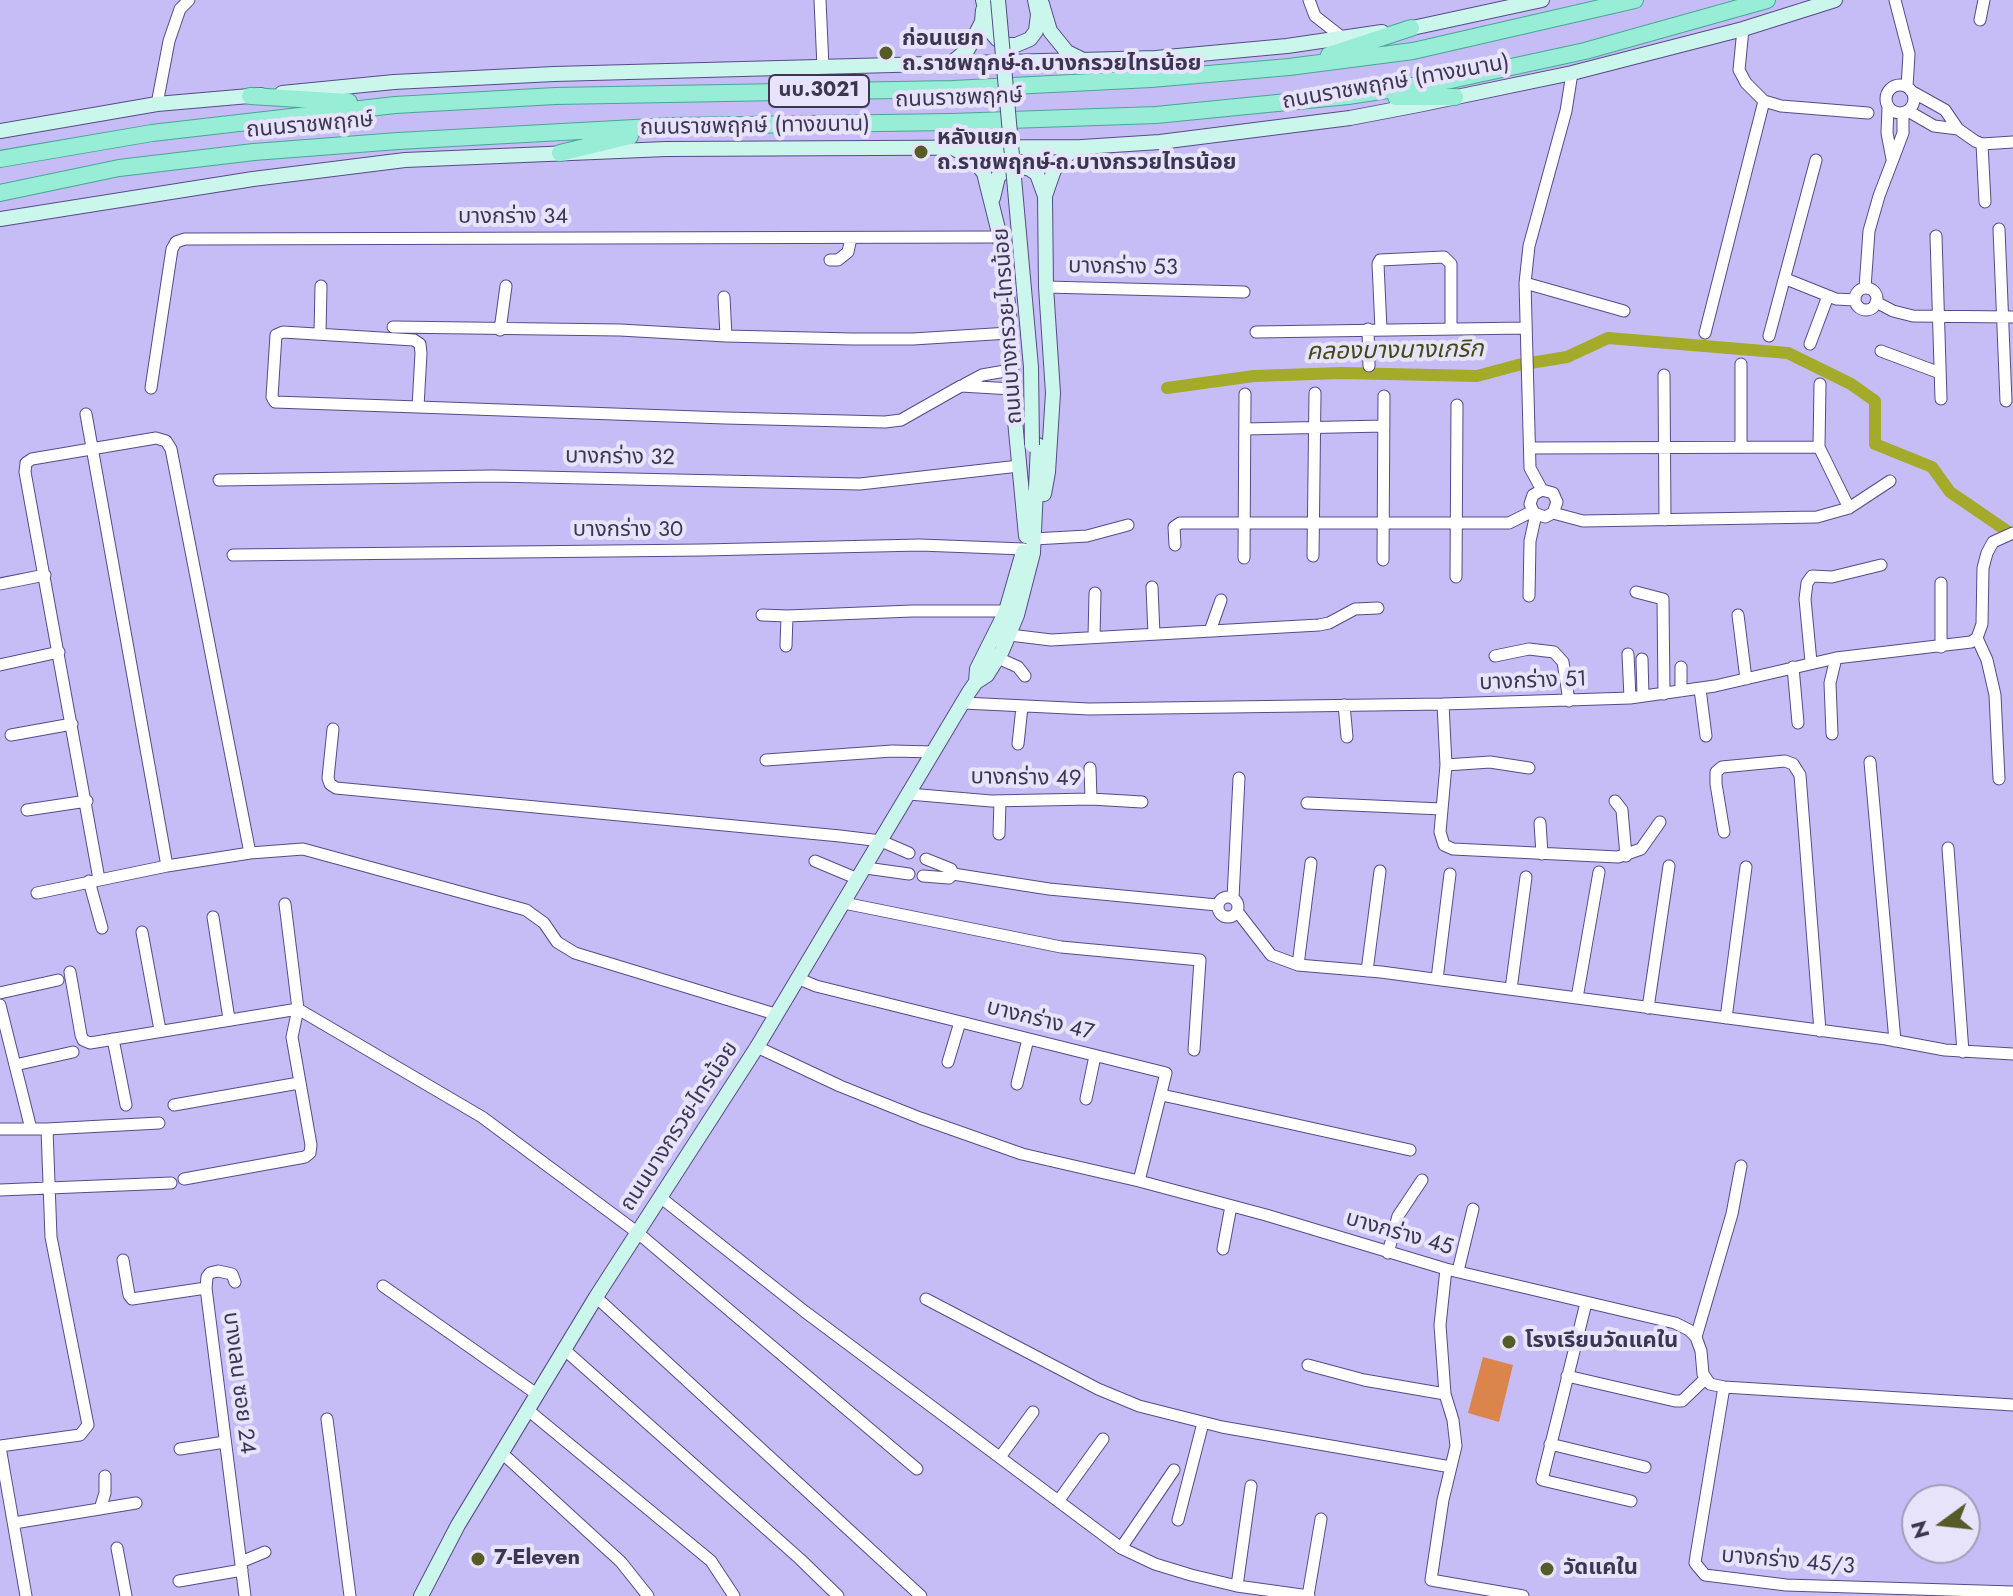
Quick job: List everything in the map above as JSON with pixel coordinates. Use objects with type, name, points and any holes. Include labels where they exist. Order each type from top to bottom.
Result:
[{"type":"main road","name":"ถนนบางกรวย-ไทรน้อย","points":[[998,0],[1031,367],[1035,445]]},
{"type":"main road","name":"ถนนบางกรวย-ไทรน้อย","points":[[421,1596],[458,1525],[596,1297],[757,1047],[963,703],[976,682],[987,675],[1010,635],[1030,566],[1038,367],[1005,0]]},
{"type":"main road","points":[[983,4],[991,32],[1008,45],[1016,45],[1030,39],[1036,31],[1038,0]]},
{"type":"main road","points":[[1038,0],[1050,31],[1067,52],[1086,62]]},
{"type":"main road","name":"นบ.3021","points":[[0,131],[157,104],[394,82],[510,76],[1086,62],[1229,51],[1411,28],[1542,0]]},
{"type":"main road","name":"ถนนราชพฤกษ์","points":[[0,159],[152,133],[395,105],[555,96],[953,89],[1151,79],[1289,67],[1413,51],[1635,0]]},
{"type":"main road","name":"ถนนราชพฤกษ์","points":[[0,193],[119,168],[254,152],[398,141],[671,126],[1156,115],[1348,96],[1451,80],[1585,51],[1767,0]]},
{"type":"main road","name":"ถนนราชพฤกษ์ (ทางขนาน)","points":[[0,219],[253,179],[405,160],[560,153],[949,146],[1082,147],[1160,142],[1350,118],[1572,73],[1743,29],[1835,0]]},
{"type":"main road","points":[[949,65],[968,49],[982,22],[983,4]]},
{"type":"main road","points":[[1289,67],[1411,28]]},
{"type":"main road","points":[[250,96],[395,105]]},
{"type":"main road","points":[[1348,96],[1455,97]]},
{"type":"main road","points":[[560,153],[671,126]]},
{"type":"main road","points":[[949,146],[973,159],[984,173],[1000,237],[1019,466],[1030,537]]},
{"type":"main road","points":[[1045,196],[1054,170],[1061,161],[1082,147]]},
{"type":"main road","points":[[994,210],[994,184],[1006,169],[1017,166],[1037,174],[1045,196],[1046,287],[1053,393],[1048,472],[1041,510],[1030,537]]},
{"type":"main road","name":"ถนนบางกรวย-ไทรน้อย","points":[[976,682],[977,669],[1006,611],[1030,537]]},
{"type":"street","points":[[157,104],[169,41],[180,9],[189,0]]},
{"type":"street","points":[[820,0],[823,67]]},
{"type":"street","points":[[1309,0],[1315,16],[1343,38]]},
{"type":"street","points":[[1865,288],[1869,231],[1903,133],[1906,112],[1914,102],[1909,89],[1909,54],[1895,0]]},
{"type":"street","points":[[1980,20],[1984,0]]},
{"type":"street","points":[[1743,29],[1739,70],[1746,83],[1764,101],[1781,106],[1868,113]]},
{"type":"street","points":[[1542,490],[1530,468],[1525,283],[1529,246],[1566,111],[1572,73]]},
{"type":"street","points":[[1892,159],[1886,103],[1887,92],[1896,85],[1945,110],[1958,129],[1982,144],[2013,142]]},
{"type":"street","points":[[1705,333],[1764,101]]},
{"type":"street","points":[[1888,108],[1892,112],[1906,112],[1934,126],[1958,129]]},
{"type":"street","points":[[1982,144],[1985,202]]},
{"type":"street","points":[[1769,336],[1816,160]]},
{"type":"street","points":[[1999,229],[2008,317],[2006,401]]},
{"type":"street","points":[[1936,236],[1941,399]]},
{"type":"street","name":"บางกร่าง 34","points":[[151,388],[172,249],[176,242],[185,239],[1000,237]]},
{"type":"street","points":[[830,260],[838,260],[848,252],[851,238]]},
{"type":"street","points":[[1369,366],[1380,260],[1444,257],[1451,264],[1451,329]]},
{"type":"street","points":[[1786,279],[1828,296],[1855,300],[1863,309],[1871,308],[1876,302]]},
{"type":"street","points":[[1525,283],[1624,311]]},
{"type":"street","points":[[320,334],[321,286]]},
{"type":"street","points":[[500,330],[506,286]]},
{"type":"street","name":"บางกร่าง 53","points":[[1046,287],[1244,292]]},
{"type":"street","points":[[1855,300],[1858,292],[1865,288]]},
{"type":"street","points":[[1865,288],[1873,291],[1876,302],[1893,311],[1938,317],[2008,317]]},
{"type":"street","points":[[1810,344],[1828,296]]},
{"type":"street","points":[[724,297],[726,336]]},
{"type":"street","points":[[393,327],[913,339],[1009,333]]},
{"type":"street","points":[[1256,332],[1525,328]]},
{"type":"street","points":[[418,407],[420,344],[414,340],[283,332],[276,335],[272,397],[275,402],[418,407],[893,422],[982,375],[1011,370]]},
{"type":"street","points":[[1881,351],[1940,373]]},
{"type":"street","points":[[1741,364],[1741,447]]},
{"type":"street","points":[[1664,375],[1665,520]]},
{"type":"street","points":[[1820,384],[1819,447],[1849,508]]},
{"type":"street","points":[[961,386],[1012,389]]},
{"type":"street","points":[[1313,556],[1315,393]]},
{"type":"street","points":[[1244,558],[1245,394]]},
{"type":"street","points":[[1383,560],[1384,396]]},
{"type":"street","points":[[1456,577],[1457,405]]},
{"type":"street","points":[[86,414],[167,866]]},
{"type":"street","points":[[1245,429],[1384,426]]},
{"type":"street","points":[[102,928],[87,801],[25,472],[26,463],[32,459],[156,438],[166,441],[171,449],[250,853]]},
{"type":"street","points":[[1530,448],[1819,447]]},
{"type":"street","name":"บางกร่าง 32","points":[[219,480],[493,476],[860,484],[1019,466]]},
{"type":"street","points":[[1553,513],[1583,521],[1817,517],[1849,508],[1890,481]]},
{"type":"street","points":[[1175,545],[1174,527],[1180,523],[1509,523],[1534,513],[1545,517],[1553,513],[1556,497],[1549,491],[1542,490],[1531,497],[1534,513],[1529,596]]},
{"type":"street","name":"บางกร่าง 30","points":[[233,555],[920,545],[1087,536],[1128,525]]},
{"type":"street","points":[[1999,779],[1995,695],[1987,660],[1977,638],[1982,624],[1983,568],[1987,553],[1993,542],[2008,534]]},
{"type":"street","points":[[1811,662],[1805,599],[1807,583],[1812,576],[1832,577],[1881,565]]},
{"type":"street","points":[[0,584],[45,575]]},
{"type":"street","points":[[1941,583],[1941,647]]},
{"type":"street","points":[[1152,587],[1154,634]]},
{"type":"street","points":[[1636,592],[1663,599],[1664,694]]},
{"type":"street","points":[[1094,637],[1095,593]]},
{"type":"street","points":[[1210,631],[1221,600]]},
{"type":"street","points":[[1010,635],[1039,640],[1319,625],[1355,609],[1378,608]]},
{"type":"street","points":[[762,615],[1006,611]]},
{"type":"street","points":[[1738,615],[1746,679]]},
{"type":"street","points":[[786,646],[787,616]]},
{"type":"street","name":"บางกร่าง 51","points":[[963,703],[1022,707],[1344,705],[1630,698],[1700,689],[1836,658],[1965,645],[1977,638]]},
{"type":"street","points":[[1495,656],[1529,649],[1554,652],[1563,662],[1569,701]]},
{"type":"street","points":[[0,665],[59,652]]},
{"type":"street","points":[[1628,654],[1630,698]]},
{"type":"street","points":[[998,658],[1018,667],[1025,676]]},
{"type":"street","points":[[1832,734],[1830,683],[1836,658]]},
{"type":"street","points":[[1642,659],[1643,696]]},
{"type":"street","points":[[1681,667],[1681,691]]},
{"type":"street","points":[[1793,667],[1798,723]]},
{"type":"street","points":[[1700,689],[1706,736]]},
{"type":"street","points":[[1443,704],[1446,765],[1440,840],[1444,845],[1453,849],[1604,859],[1626,856],[1641,849],[1660,822]]},
{"type":"street","points":[[1344,705],[1347,737]]},
{"type":"street","points":[[1018,744],[1022,707]]},
{"type":"street","points":[[11,735],[72,724]]},
{"type":"street","points":[[333,729],[328,778],[336,788],[881,841],[909,853]]},
{"type":"street","points":[[766,760],[892,751],[934,752]]},
{"type":"street","points":[[1724,832],[1716,772],[1722,767],[1738,765],[1785,761],[1793,764],[1800,775],[1820,1031]]},
{"type":"street","points":[[1446,765],[1490,762],[1529,768]]},
{"type":"street","points":[[1870,762],[1895,1041]]},
{"type":"street","points":[[1090,768],[1091,799]]},
{"type":"street","points":[[1233,898],[1239,778]]},
{"type":"street","name":"บางกร่าง 49","points":[[909,794],[1000,801],[1091,799],[1142,802]]},
{"type":"street","points":[[27,810],[87,801]]},
{"type":"street","points":[[999,834],[1000,801]]},
{"type":"street","points":[[1615,801],[1624,815],[1626,856]]},
{"type":"street","points":[[1307,803],[1441,809]]},
{"type":"street","points":[[1540,823],[1542,854]]},
{"type":"street","points":[[1948,848],[1963,1052]]},
{"type":"street","points":[[37,893],[167,866],[250,853],[303,849],[526,910],[544,923],[557,942],[575,953],[775,1014]]},
{"type":"street","points":[[926,859],[951,869],[953,874]]},
{"type":"street","points":[[815,861],[862,873],[909,874]]},
{"type":"street","points":[[1298,965],[1311,863]]},
{"type":"street","points":[[1648,1008],[1669,866]]},
{"type":"street","points":[[1726,1018],[1746,867]]},
{"type":"street","points":[[1367,971],[1380,871]]},
{"type":"street","points":[[1577,998],[1599,872]]},
{"type":"street","points":[[953,874],[1049,889],[1217,905]]},
{"type":"street","points":[[923,876],[949,878],[953,874]]},
{"type":"street","points":[[1437,979],[1450,874]]},
{"type":"street","points":[[1511,989],[1526,877]]},
{"type":"street","points":[[1217,905],[1223,897],[1233,898],[1237,902],[1237,911],[1271,955],[1298,965],[1437,979],[1963,1052],[2013,1054]]},
{"type":"street","points":[[844,903],[1061,947],[1200,960],[1194,1050]]},
{"type":"street","points":[[184,1179],[305,1157],[310,1153],[292,1037],[298,1009],[285,904]]},
{"type":"street","points":[[1217,905],[1225,917],[1237,911]]},
{"type":"street","points":[[213,917],[229,1019]]},
{"type":"street","points":[[142,932],[160,1030]]},
{"type":"street","points":[[70,972],[83,1040],[90,1043],[298,1009],[482,1117],[638,1233],[917,1469]]},
{"type":"street","name":"บางกร่าง 47","points":[[797,978],[816,986],[1166,1073],[1162,1095]]},
{"type":"street","points":[[0,993],[58,980]]},
{"type":"street","points":[[0,1005],[31,1129]]},
{"type":"street","points":[[948,1062],[960,1022]]},
{"type":"street","points":[[113,1039],[126,1105]]},
{"type":"street","points":[[1017,1084],[1028,1039]]},
{"type":"street","name":"บางกร่าง 45","points":[[757,1047],[840,1086],[1022,1154],[1139,1181],[1452,1270],[1675,1323],[1696,1337]]},
{"type":"street","points":[[15,1065],[73,1052]]},
{"type":"street","points":[[1086,1099],[1095,1056]]},
{"type":"street","points":[[174,1105],[299,1083]]},
{"type":"street","points":[[1139,1181],[1162,1095],[1410,1150]]},
{"type":"street","points":[[0,1129],[159,1123]]},
{"type":"street","points":[[26,1596],[0,1447],[80,1435],[88,1425],[51,1237],[47,1129]]},
{"type":"street","points":[[1741,1166],[1732,1214],[1696,1337],[1705,1379],[1710,1384],[2013,1405]]},
{"type":"street","points":[[1388,1253],[1398,1216],[1422,1180]]},
{"type":"street","points":[[0,1190],[171,1183]]},
{"type":"street","points":[[660,1197],[804,1311],[1121,1548],[1155,1564],[1237,1586],[1309,1596],[1321,1519]]},
{"type":"street","points":[[1223,1249],[1231,1206]]},
{"type":"street","points":[[1473,1209],[1452,1270],[1440,1325],[1445,1394],[1456,1446],[1431,1580],[1523,1596]]},
{"type":"street","name":"บางเลน ซอย 24","points":[[123,1260],[132,1299],[206,1288],[245,1596]]},
{"type":"street","points":[[206,1288],[207,1277],[218,1271],[232,1274],[235,1282]]},
{"type":"street","points":[[383,1286],[538,1395]]},
{"type":"street","points":[[596,1297],[921,1596]]},
{"type":"street","points":[[926,1299],[1098,1389],[1139,1406],[1203,1423],[1451,1467]]},
{"type":"street","points":[[1586,1303],[1542,1480],[1631,1501]]},
{"type":"street","points":[[566,1351],[838,1596]]},
{"type":"street","points":[[1308,1365],[1364,1380],[1445,1394]]},
{"type":"street","points":[[1567,1376],[1675,1401],[1682,1401],[1705,1379]]},
{"type":"street","name":"บางกร่าง 45/3","points":[[1724,1387],[1695,1563],[1705,1575],[1786,1585],[2013,1592]]},
{"type":"street","points":[[528,1410],[711,1561],[734,1596]]},
{"type":"street","points":[[1000,1457],[1033,1412]]},
{"type":"street","points":[[327,1419],[350,1596]]},
{"type":"street","points":[[1178,1520],[1203,1423]]},
{"type":"street","points":[[1059,1500],[1103,1439]]},
{"type":"street","points":[[180,1449],[225,1442]]},
{"type":"street","points":[[1550,1444],[1645,1467]]},
{"type":"street","points":[[502,1453],[621,1562],[648,1596]]},
{"type":"street","points":[[1121,1548],[1174,1470]]},
{"type":"street","points":[[100,1509],[105,1493],[105,1476]]},
{"type":"street","points":[[1237,1586],[1251,1486]]},
{"type":"street","points":[[14,1523],[136,1503]]},
{"type":"street","points":[[117,1548],[126,1596]]},
{"type":"street","points":[[179,1581],[242,1566],[265,1552]]},
{"type":"shaded area","points":[[1483,1357],[1513,1365],[1499,1422],[1468,1413]]},
{"type":"waterway","name":"คลองบางนางเกริก","points":[[1167,388],[1254,376],[1342,373],[1477,376],[1567,357],[1608,338],[1788,353],[1851,384],[1875,401],[1875,444],[1932,467],[1950,492],[2013,535]]},
{"type":"place","name":"ก่อนแยก ถ.ราชพฤกษ์-ถ.บางกรวยไทรน้อย","points":[[886,53]]},
{"type":"place","name":"หลังแยก ถ.ราชพฤกษ์-ถ.บางกรวยไทรน้อย","points":[[921,152]]},
{"type":"place","name":"โรงเรียนวัดแคใน","points":[[1509,1342]]},
{"type":"place","name":"7-Eleven","points":[[478,1559]]},
{"type":"place","name":"วัดแคใน","points":[[1547,1569]]}]
